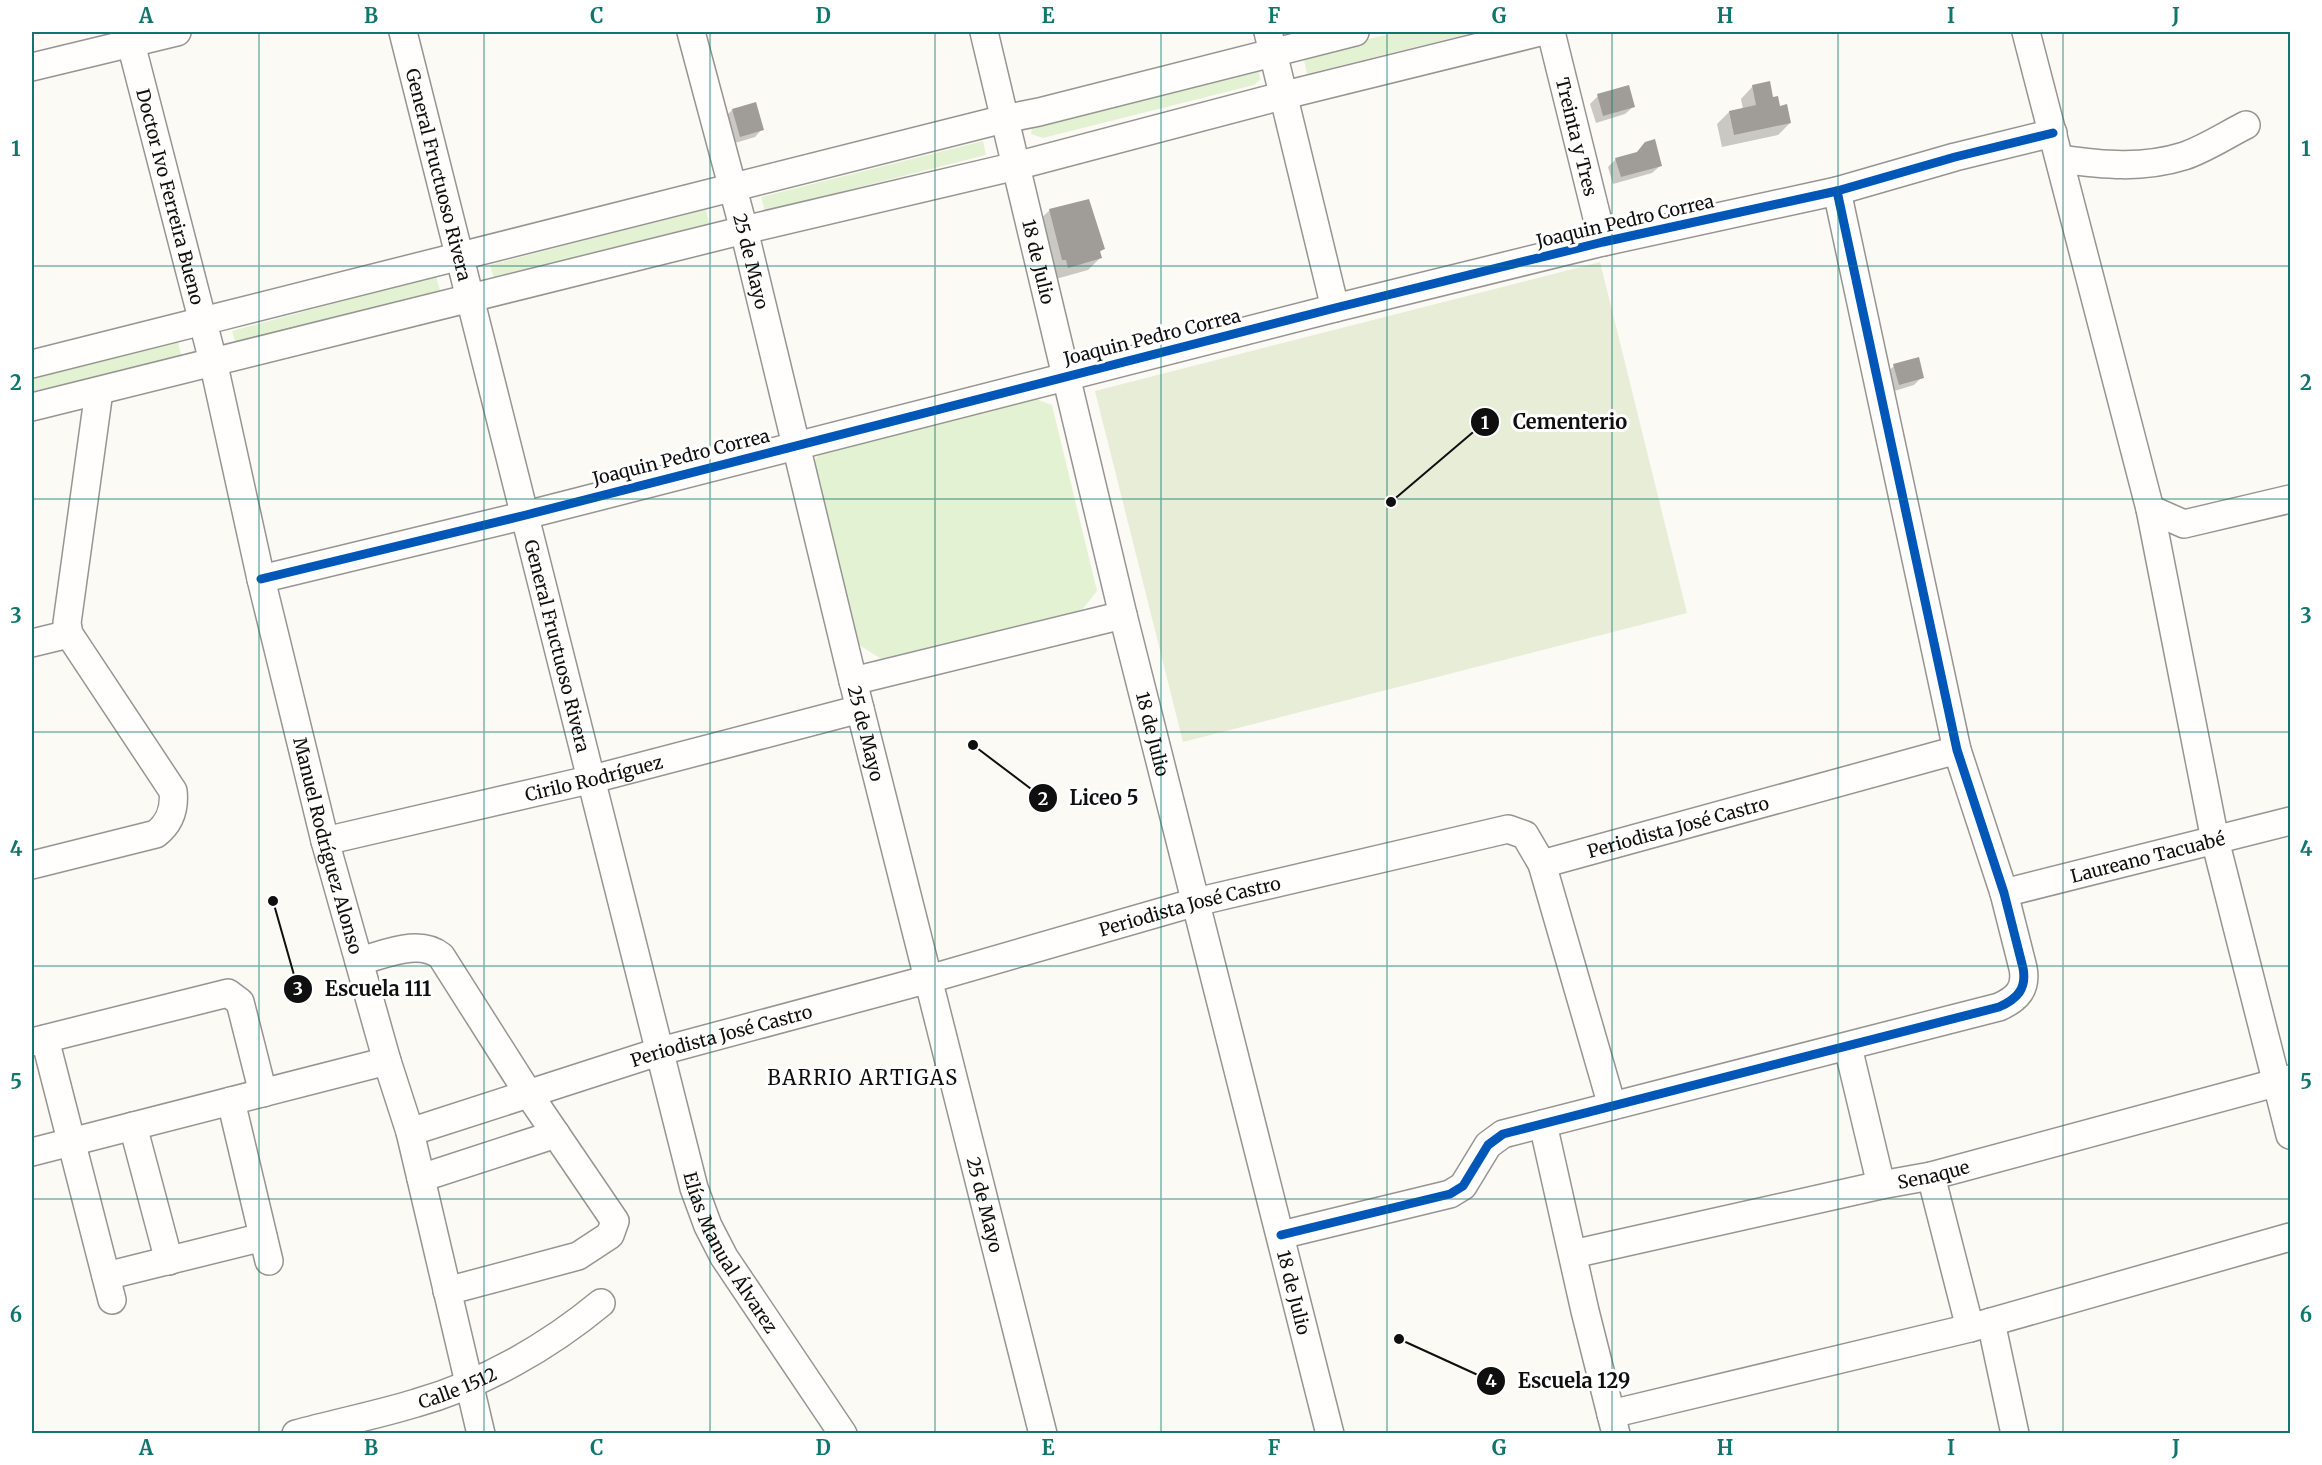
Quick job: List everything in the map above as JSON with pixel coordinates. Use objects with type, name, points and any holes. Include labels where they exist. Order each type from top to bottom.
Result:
[{"type":"street","points":[[32,67],[130,38],[177,32]]},
{"type":"street","name":"General Fructuoso Rivera","points":[[404,32],[661,1051]]},
{"type":"street","name":"25 de Mayo","points":[[692,32],[744,230],[853,681],[1043,1434]]},
{"type":"street","name":"18 de Julio","points":[[984,32],[1123,615],[1330,1434]]},
{"type":"street","points":[[32,364],[732,186],[1039,112],[1271,42],[1355,32]]},
{"type":"street","points":[[32,407],[744,230],[1016,166],[1285,95],[1540,32]]},
{"type":"street","name":"Treinta y Tres","points":[[1551,32],[1603,242]]},
{"type":"street","points":[[2026,32],[2061,159],[2150,509],[2215,840],[2283,1081],[2290,1135]]},
{"type":"street","name":"Doctor Ivo Ferreira Bueno","points":[[130,38],[213,361]]},
{"type":"street","points":[[1271,42],[1335,308]]},
{"type":"street","points":[[2061,159],[2130,166],[2185,156],[2246,125]]},
{"type":"street","name":"Joaquin Pedro Correa","points":[[261,579],[526,515],[1335,308],[1603,242],[1837,191],[1955,157],[2053,133]]},
{"type":"street","points":[[1281,1235],[1450,1194],[1463,1186],[1488,1145],[1503,1134],[1999,1007],[2013,1001],[2020,992],[2025,979],[2004,893],[1957,750],[1837,191]]},
{"type":"street","name":"Manuel Rodríguez Alonso","points":[[213,361],[261,579],[325,841],[387,1061],[410,1132],[481,1434]]},
{"type":"street","points":[[32,865],[156,834],[165,827],[174,805],[173,791],[69,634],[67,623],[99,391]]},
{"type":"street","points":[[2150,509],[2184,524],[2290,499]]},
{"type":"street","points":[[853,681],[1123,615]]},
{"type":"street","points":[[32,643],[69,634]]},
{"type":"street","name":"Cirilo Rodríguez","points":[[325,841],[593,779],[860,709]]},
{"type":"street","name":"Periodista José Castro","points":[[410,1132],[661,1051],[929,979],[1196,902],[1508,829],[1525,836],[1542,864],[1957,750]]},
{"type":"street","name":"Laureano Tacuabé","points":[[2004,893],[2290,821]]},
{"type":"street","points":[[1542,864],[1612,1106]]},
{"type":"street","points":[[359,961],[417,947],[433,950],[441,956],[528,1093],[615,1221],[610,1235],[578,1256],[447,1291]]},
{"type":"street","points":[[231,1101],[266,1249],[169,1261],[109,1288],[71,1141],[38,1040],[228,993],[240,1002],[263,1093]]},
{"type":"street","points":[[1848,1047],[1881,1185]]},
{"type":"street","name":"Elías Manual Álvarez","points":[[661,1051],[682,1144],[694,1188],[708,1226],[724,1257],[843,1434]]},
{"type":"street","points":[[32,1152],[387,1061]]},
{"type":"street","name":"Senaque","points":[[1574,1254],[1881,1185],[1931,1176],[2283,1081]]},
{"type":"street","points":[[1543,1124],[1585,1311],[1614,1424],[1981,1325],[2290,1237]]},
{"type":"street","points":[[134,1126],[169,1261]]},
{"type":"street","points":[[421,1178],[556,1134]]},
{"type":"street","points":[[1931,1176],[1981,1325],[2014,1434]]},
{"type":"street","name":"Calle 1512","points":[[296,1434],[418,1403],[469,1384],[508,1366],[574,1325],[601,1303]]},
{"type":"green space","points":[[1398,32],[1476,32],[1307,74],[1303,55]]},
{"type":"green space","points":[[1259,69],[1260,80],[1254,85],[1043,138],[1031,134],[1032,124]]},
{"type":"green space","points":[[983,141],[986,155],[765,211],[761,197]]},
{"type":"green space","points":[[706,209],[709,224],[494,279],[490,265]]},
{"type":"green space","points":[[1600,262],[1687,613],[1183,742],[1095,391]]},
{"type":"green space","points":[[436,276],[440,290],[236,345],[232,331]]},
{"type":"green space","points":[[178,342],[181,355],[32,393],[32,379]]},
{"type":"green space","points":[[1028,396],[1052,405],[1097,591],[1078,615],[883,660],[859,645],[813,462],[826,446]]},
{"type":"building","points":[[1770,81],[1773,97],[1778,96],[1780,106],[1787,104],[1791,123],[1734,135],[1729,111],[1756,105],[1752,85]]},
{"type":"building","points":[[1629,85],[1635,107],[1603,116],[1597,94]]},
{"type":"building","points":[[756,102],[764,130],[740,137],[732,109]]},
{"type":"building","points":[[1655,139],[1662,166],[1621,177],[1615,158],[1637,152],[1645,142]]},
{"type":"building","points":[[1089,199],[1105,249],[1100,251],[1102,258],[1068,268],[1066,260],[1062,260],[1049,209]]},
{"type":"building","points":[[1919,357],[1924,378],[1899,385],[1893,364]]},
{"type":"cycle path","points":[[261,579],[526,515],[1335,308],[1603,242],[1837,191],[1955,157],[2053,133]]},
{"type":"cycle path","points":[[1281,1235],[1450,1194],[1463,1186],[1488,1145],[1503,1134],[1999,1007],[2016,997],[2022,987],[2023,968],[2004,893],[1957,750],[1837,191]]},
{"type":"place","name":"Cementerio","points":[[1391,502]]},
{"type":"place","name":"Liceo 5","points":[[973,745]]},
{"type":"place","name":"Escuela 111","points":[[273,901]]},
{"type":"place","name":"Escuela 129","points":[[1399,1339]]},
{"type":"district","name":"BARRIO ARTIGAS","points":[[863,1077]]}]
